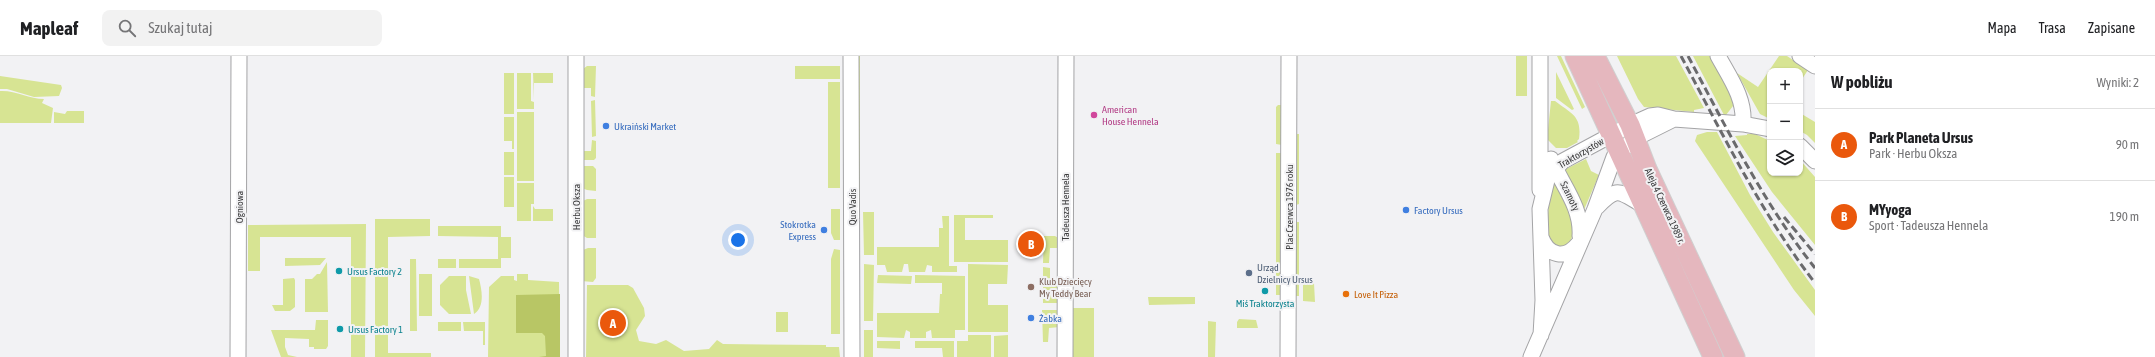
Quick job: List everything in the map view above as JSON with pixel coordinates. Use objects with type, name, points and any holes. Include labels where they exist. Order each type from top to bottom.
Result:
[{"type":"main road","name":"Aleja 4 Czerwca 1989 r.","points":[[1575,56],[1713,357]]},
{"type":"main road","name":"Aleja 4 Czerwca 1989 r.","points":[[1595,56],[1633,131],[1647,170],[1733,354]]},
{"type":"street","name":"Ogniowa","points":[[238,357],[239,56]]},
{"type":"street","name":"Herbu Oksza","points":[[576,56],[576,357]]},
{"type":"street","name":"Quo Vadis","points":[[851,56],[852,357]]},
{"type":"street","name":"Tadeusza Hennela","points":[[1065,357],[1066,56]]},
{"type":"street","name":"Plac Czerwca 1976 roku","points":[[1288,357],[1289,56]]},
{"type":"street","name":"Szamoty","points":[[1540,56],[1540,210]]},
{"type":"street","points":[[1718,56],[1741,99],[1744,108],[1743,124]]},
{"type":"street","points":[[1800,56],[1815,66]]},
{"type":"street","name":"Traktorzystów","points":[[1541,334],[1543,300],[1540,210],[1545,184],[1555,167],[1570,157],[1615,144],[1633,131],[1674,119],[1743,124],[1767,128]]},
{"type":"street","name":"Szamoty","points":[[1540,132],[1555,167],[1572,198],[1579,217],[1580,242]]},
{"type":"street","name":"Traktorzystów","points":[[1531,357],[1594,209],[1607,174],[1615,144]]},
{"type":"street","points":[[1547,149],[1556,156],[1570,157]]},
{"type":"street","points":[[1803,149],[1815,161]]},
{"type":"street","points":[[1594,209],[1608,195],[1616,192],[1622,193],[1643,205]]},
{"type":"street","name":"Traktorzystów","points":[[1541,237],[1544,246],[1550,252],[1559,255],[1568,254],[1580,242]]},
{"type":"green space","points":[[856,56],[860,56],[860,256],[857,253]]},
{"type":"green space","points":[[1516,56],[1527,56],[1527,96],[1516,96]]},
{"type":"green space","points":[[1557,56],[1561,56],[1585,107],[1582,109]]},
{"type":"green space","points":[[1617,56],[1676,56],[1704,108],[1694,110],[1694,112],[1644,107],[1638,99]]},
{"type":"green space","points":[[1693,56],[1712,56],[1732,93],[1733,106],[1726,115],[1724,115]]},
{"type":"green space","points":[[1779,56],[1787,56],[1808,70],[1803,78],[1803,68],[1771,68]]},
{"type":"green space","points":[[587,66],[596,66],[595,97],[591,96],[591,88],[581,88],[583,69]]},
{"type":"green space","points":[[795,66],[840,66],[840,79],[795,79]]},
{"type":"green space","points":[[1556,72],[1574,109],[1572,110],[1556,98]]},
{"type":"green space","points":[[504,73],[514,73],[514,114],[504,114]]},
{"type":"green space","points":[[517,73],[531,73],[531,101],[534,102],[534,109],[517,109]]},
{"type":"green space","points":[[533,73],[553,73],[553,83],[534,83],[534,100]]},
{"type":"green space","points":[[1737,73],[1758,87],[1767,74],[1767,118],[1760,114]]},
{"type":"green space","points":[[0,76],[61,85],[62,88],[59,96],[34,97],[7,89],[0,89]]},
{"type":"green space","points":[[828,82],[840,82],[840,188],[828,188]]},
{"type":"green space","points":[[0,91],[44,99],[42,103],[53,108],[51,123],[0,123]]},
{"type":"green space","points":[[595,100],[596,136],[592,137],[591,101]]},
{"type":"green space","points":[[1551,101],[1555,101],[1571,113],[1579,125],[1580,131],[1578,142],[1567,148],[1556,148],[1547,139]]},
{"type":"green space","points":[[1278,105],[1282,105],[1282,145],[1276,144],[1276,107]]},
{"type":"green space","points":[[67,111],[84,111],[84,123],[54,123],[54,112],[65,114]]},
{"type":"green space","points":[[517,112],[534,112],[534,181],[517,181]]},
{"type":"green space","points":[[1803,115],[1815,122],[1815,143],[1803,133]]},
{"type":"green space","points":[[504,117],[514,117],[514,149],[512,149],[512,141],[504,141]]},
{"type":"green space","points":[[1707,132],[1717,132],[1750,195],[1773,232],[1815,290],[1815,316],[1794,290],[1695,141],[1697,135]]},
{"type":"green space","points":[[1296,134],[1299,134],[1299,204],[1296,205]]},
{"type":"green space","points":[[1755,134],[1767,140],[1767,176],[1803,176],[1803,163],[1815,177],[1815,245],[1772,192],[1735,136]]},
{"type":"green space","points":[[592,140],[596,141],[596,158],[594,160],[581,160],[581,151],[591,151]]},
{"type":"green space","points":[[504,152],[514,152],[514,175],[504,175]]},
{"type":"green space","points":[[1276,153],[1282,153],[1282,295],[1276,295]]},
{"type":"green space","points":[[1586,159],[1591,171],[1599,175],[1583,212],[1564,170]]},
{"type":"green space","points":[[581,166],[593,166],[596,169],[596,191],[582,188]]},
{"type":"green space","points":[[504,177],[514,177],[514,207],[504,207]]},
{"type":"green space","points":[[1554,179],[1567,204],[1573,224],[1573,233],[1570,241],[1564,248],[1550,244],[1548,212]]},
{"type":"green space","points":[[517,183],[534,183],[534,204],[531,204],[531,221],[517,221]]},
{"type":"green space","points":[[587,199],[596,199],[596,238],[587,238],[582,235],[583,201]]},
{"type":"green space","points":[[533,206],[535,209],[553,209],[553,221],[533,221]]},
{"type":"green space","points":[[831,209],[840,209],[840,240],[834,240],[831,233]]},
{"type":"green space","points":[[863,212],[874,212],[874,255],[864,255]]},
{"type":"green space","points":[[954,215],[993,215],[993,218],[965,218],[965,240],[1008,240],[1008,262],[954,262]]},
{"type":"green space","points":[[942,216],[949,216],[949,266],[957,266],[957,272],[932,272],[932,266],[927,265],[925,272],[909,272],[908,264],[904,264],[902,272],[887,272],[885,265],[877,265],[877,247],[939,247],[939,228],[943,228]]},
{"type":"green space","points":[[375,219],[430,219],[430,236],[388,237],[388,353],[431,353],[431,357],[375,357]]},
{"type":"green space","points":[[1296,222],[1299,222],[1299,296],[1296,296]]},
{"type":"green space","points":[[366,224],[365,357],[351,357],[351,237],[260,237],[260,271],[248,271],[248,225]]},
{"type":"green space","points":[[438,226],[501,226],[501,237],[511,237],[511,258],[501,258],[501,268],[459,268],[459,259],[498,259],[498,237],[438,236]]},
{"type":"green space","points":[[1044,236],[1055,236],[1060,239],[1060,248],[1050,248],[1049,263],[1043,263]]},
{"type":"green space","points":[[588,248],[596,248],[596,278],[593,282],[581,281],[583,250]]},
{"type":"green space","points":[[834,249],[840,250],[840,334],[831,334],[831,259]]},
{"type":"green space","points":[[285,258],[326,258],[320,265],[285,266]]},
{"type":"green space","points":[[410,259],[416,259],[417,331],[410,331]]},
{"type":"green space","points":[[438,259],[456,259],[456,268],[438,268]]},
{"type":"green space","points":[[327,262],[328,312],[305,312],[305,279],[312,279],[317,274],[320,274]]},
{"type":"green space","points":[[864,264],[874,265],[873,321],[864,321]]},
{"type":"green space","points":[[968,264],[1008,265],[1007,284],[988,284],[988,305],[1008,305],[1008,332],[968,332]]},
{"type":"green space","points":[[1043,267],[1050,268],[1050,281],[1059,282],[1059,303],[1043,303]]},
{"type":"green space","points":[[419,274],[432,274],[432,316],[419,316]]},
{"type":"green space","points":[[517,274],[528,274],[528,280],[559,282],[560,357],[488,357],[489,287],[501,276],[514,276],[514,280],[517,281]]},
{"type":"green space","points":[[878,275],[912,276],[911,284],[877,283]]},
{"type":"green space","points":[[915,275],[965,276],[965,330],[955,330],[955,338],[932,338],[931,330],[926,332],[926,338],[910,338],[910,332],[906,330],[904,338],[877,337],[877,313],[939,313],[942,283],[915,283]]},
{"type":"green space","points":[[449,276],[466,276],[466,290],[471,314],[449,314],[440,305],[440,285]]},
{"type":"green space","points":[[469,276],[479,279],[481,288],[482,298],[480,307],[474,314]]},
{"type":"green space","points":[[294,278],[295,307],[290,311],[275,311],[272,305],[283,305],[283,279]]},
{"type":"green space","points":[[1314,283],[1315,302],[1303,301],[1303,284]]},
{"type":"green space","points":[[587,285],[628,285],[633,288],[644,308],[645,316],[636,330],[639,341],[656,344],[666,340],[684,351],[709,349],[717,340],[723,344],[826,345],[826,347],[839,347],[840,357],[586,357]]},
{"type":"green space","points":[[560,294],[560,357],[539,357],[546,356],[545,336],[542,333],[516,333],[516,295]]},
{"type":"green space","points":[[1148,297],[1195,297],[1195,304],[1149,305]]},
{"type":"green space","points":[[1073,308],[1094,308],[1094,357],[1073,357]]},
{"type":"green space","points":[[1042,310],[1060,310],[1060,327],[1049,328],[1048,342],[1043,342]]},
{"type":"green space","points":[[776,312],[788,312],[788,332],[776,332]]},
{"type":"green space","points":[[1239,319],[1256,320],[1258,328],[1237,328],[1237,322]]},
{"type":"green space","points":[[316,320],[328,320],[328,346],[326,349],[314,349],[314,347],[309,347],[309,339],[285,338],[285,347],[288,355],[297,357],[281,357],[271,330],[315,330]]},
{"type":"green space","points":[[1208,321],[1216,322],[1215,357],[1208,357]]},
{"type":"green space","points":[[438,322],[461,322],[461,331],[438,331]]},
{"type":"green space","points":[[463,322],[485,322],[485,345],[483,345],[483,331],[464,331]]},
{"type":"green space","points":[[864,330],[873,330],[873,357],[864,357]]},
{"type":"green space","points":[[968,335],[991,335],[991,357],[957,357],[957,341],[968,341]]},
{"type":"green space","points":[[1008,335],[1008,357],[994,357],[994,336]]},
{"type":"green space","points":[[877,341],[900,341],[900,349],[877,348]]},
{"type":"green space","points":[[915,341],[954,341],[954,357],[943,357],[942,348],[915,348]]},
{"type":"railway","points":[[1681,56],[1727,143],[1760,201],[1795,256],[1815,283]]},
{"type":"railway","points":[[1688,56],[1763,192],[1796,244],[1815,268]]},
{"type":"railway","points":[[1784,217],[1815,254]]},
{"type":"place","name":"American House Hennela","points":[[1094,115]]},
{"type":"place","name":"Ukraiński Market","points":[[606,126]]},
{"type":"place","name":"Factory Ursus","points":[[1406,210]]},
{"type":"place","name":"Stokrotka Express","points":[[824,230]]},
{"type":"place","name":"MYyoga","points":[[1031,244]]},
{"type":"place","name":"Ursus Factory 2","points":[[339,271]]},
{"type":"place","name":"Urząd Dzielnicy Ursus","points":[[1249,273]]},
{"type":"place","name":"Klub Dziecięcy My Teddy Bear","points":[[1031,287]]},
{"type":"place","name":"Miś Traktorzysta","points":[[1265,291]]},
{"type":"place","name":"Love It Pizza","points":[[1346,294]]},
{"type":"place","name":"Żabka","points":[[1031,318]]},
{"type":"place","name":"Park Planeta Ursus","points":[[613,323]]},
{"type":"place","name":"Ursus Factory 1","points":[[340,329]]}]
